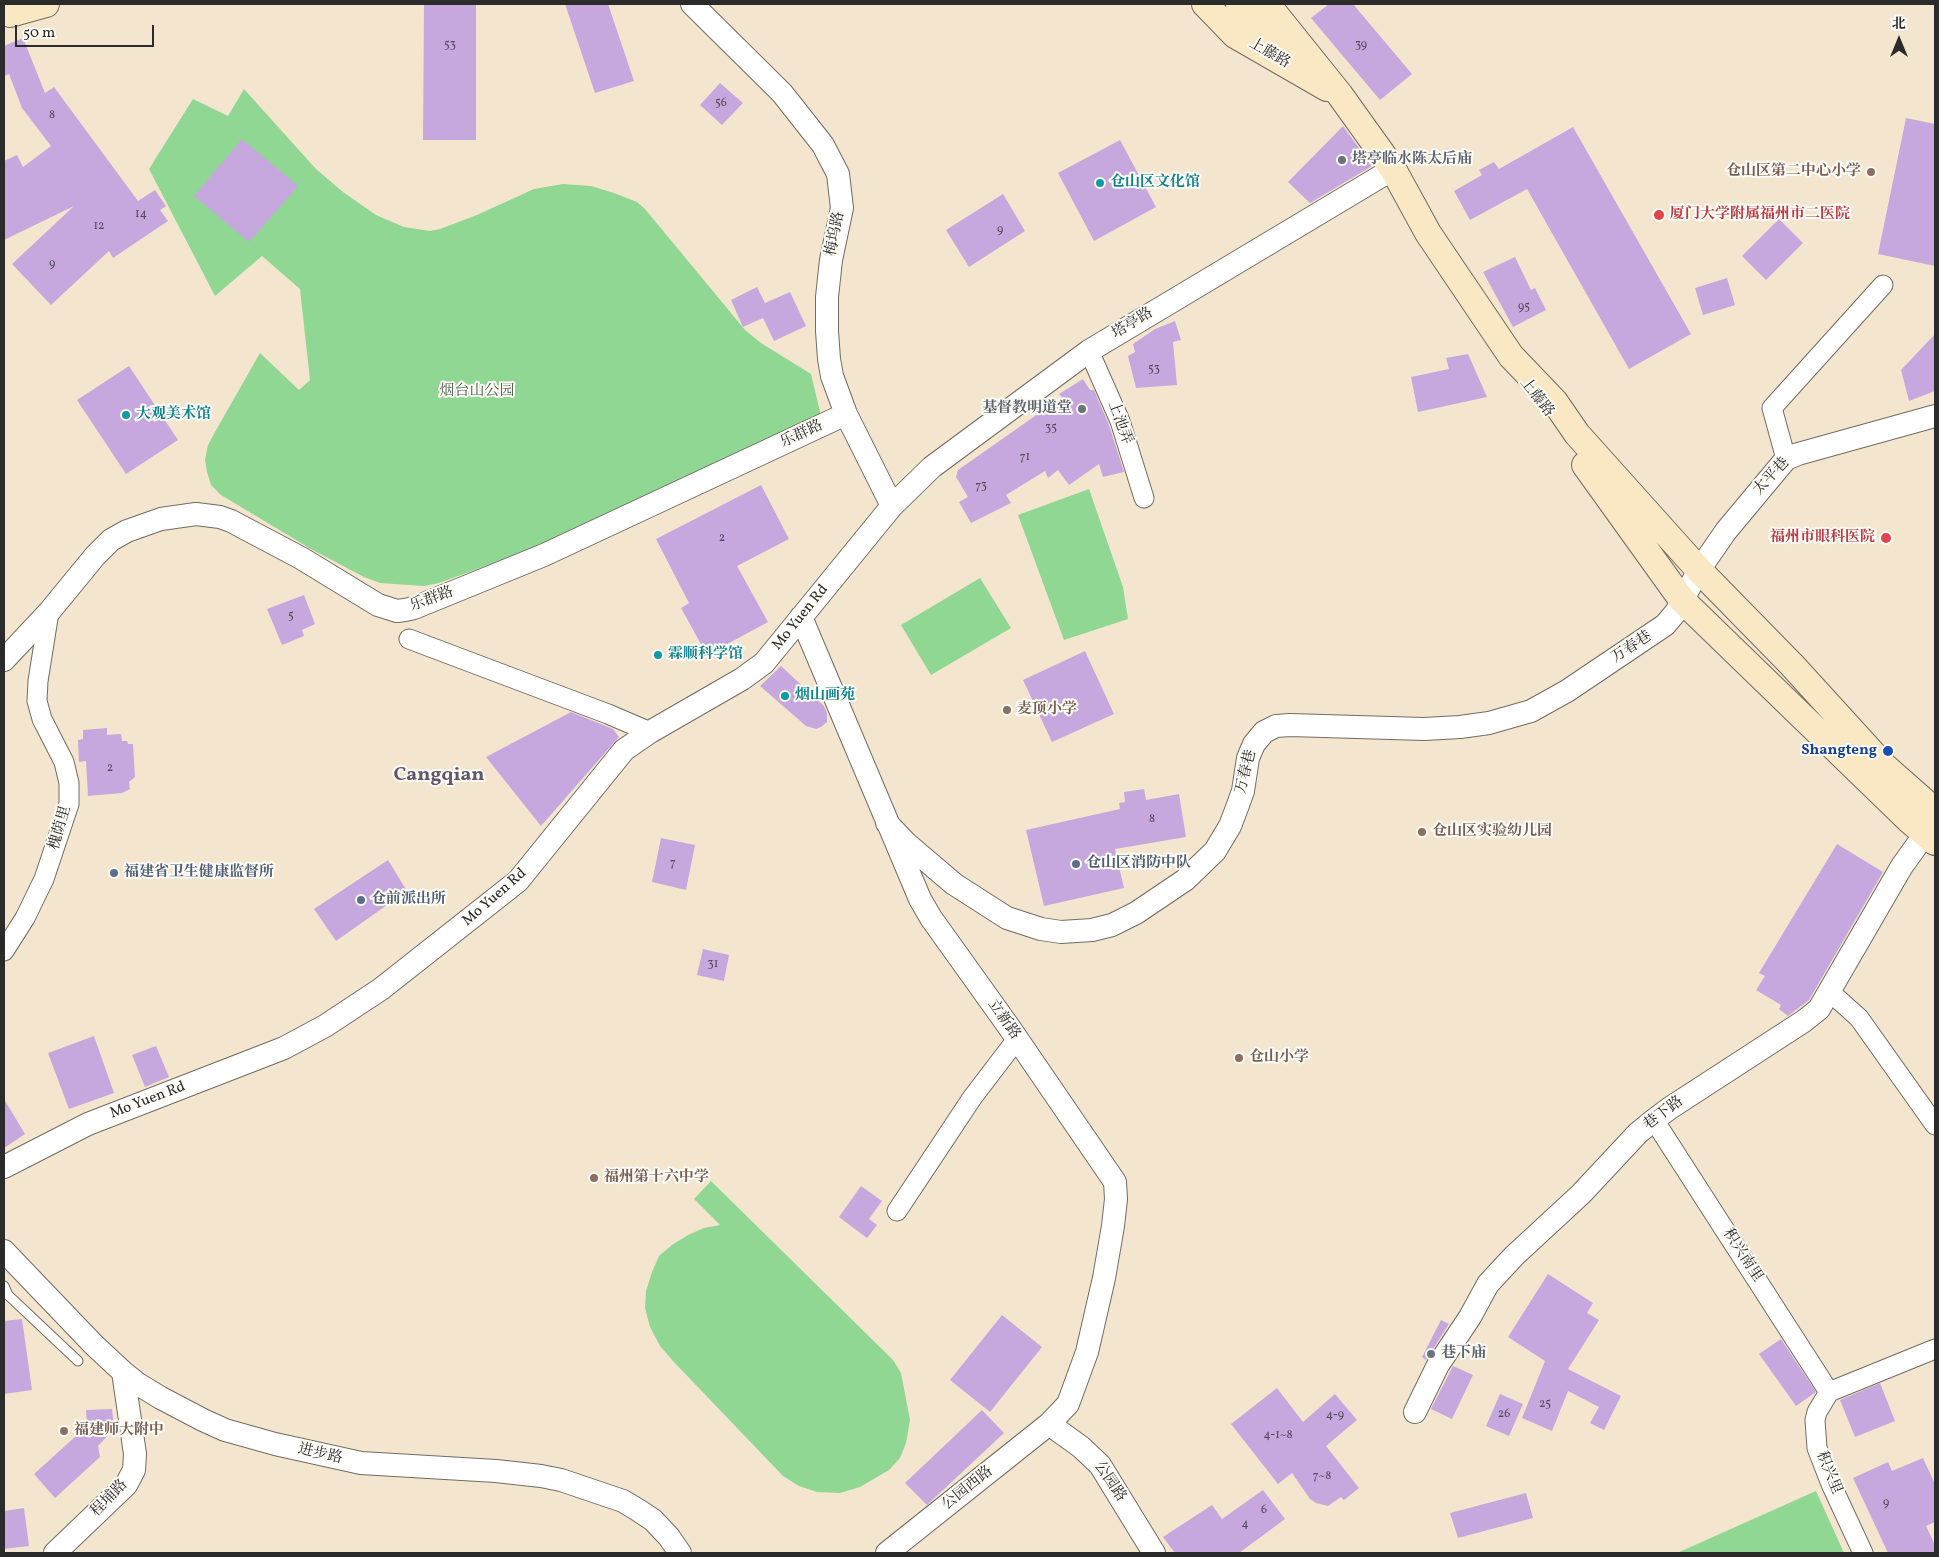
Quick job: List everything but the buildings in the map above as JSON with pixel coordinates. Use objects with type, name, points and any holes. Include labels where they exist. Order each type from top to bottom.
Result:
[{"type":"main road","points":[[6,12],[46,4]]},
{"type":"main road","name":"上藤路","points":[[1205,4],[1235,35],[1340,95]]},
{"type":"main road","points":[[1239,4],[1340,95]]},
{"type":"main road","points":[[1267,4],[1340,95],[1393,169],[1428,233],[1502,344],[1555,402],[1577,434],[1699,570],[1792,664],[1884,766],[1932,829]]},
{"type":"main road","name":"上藤路","points":[[1393,169],[1388,190],[1390,198],[1468,310],[1490,347],[1512,371],[1525,380],[1682,600],[1932,829]]},
{"type":"street","name":"梅坞路","points":[[692,4],[782,94],[823,145],[838,174],[842,208],[830,268],[827,297],[827,331],[832,376],[846,414],[892,506]]},
{"type":"street","name":"塔亭路","points":[[892,506],[932,467],[1089,351],[1393,169]]},
{"type":"street","points":[[1786,459],[1772,408],[1883,285]]},
{"type":"street","name":"上池弄","points":[[1089,351],[1120,421],[1144,498]]},
{"type":"street","name":"乐群路","points":[[4,660],[49,612],[95,556],[111,540],[133,529],[161,519],[196,514],[220,517],[245,527],[301,558],[378,605],[397,610],[414,608],[544,555],[846,414]]},
{"type":"street","name":"太平巷","points":[[1682,600],[1699,570],[1726,531],[1786,459],[1935,416]]},
{"type":"street","name":"Mo Yuen Rd","points":[[4,1168],[88,1124],[284,1048],[325,1026],[381,989],[518,881],[624,750],[650,732],[754,671],[764,663],[892,506]]},
{"type":"street","name":"万春巷","points":[[887,823],[907,844],[954,884],[1007,918],[1051,931],[1082,932],[1102,928],[1136,912],[1185,880],[1215,851],[1230,826],[1243,791],[1248,758],[1254,744],[1264,732],[1276,726],[1290,725],[1424,729],[1460,728],[1512,718],[1550,701],[1657,632],[1671,619],[1682,600]]},
{"type":"street","name":"槐荫里","points":[[4,951],[25,918],[44,879],[69,804],[69,783],[64,762],[42,720],[37,701],[38,680],[49,612]]},
{"type":"street","name":"立新路","points":[[801,617],[911,881],[931,918],[1116,1182],[1113,1226],[1104,1278],[1087,1352],[1068,1404],[1049,1424]]},
{"type":"street","points":[[409,639],[608,714],[650,732]]},
{"type":"street","name":"巷下路","points":[[1415,1412],[1438,1366],[1496,1275],[1581,1194],[1638,1133],[1670,1108],[1819,1009],[1902,866],[1932,829]]},
{"type":"street","points":[[1829,991],[1859,1018],[1935,1125]]},
{"type":"street","points":[[897,1211],[972,1098],[1017,1039]]},
{"type":"street","name":"积兴南里","points":[[1654,1120],[1829,1392]]},
{"type":"street","name":"进步路","points":[[4,1251],[94,1345],[123,1372],[138,1384],[181,1410],[225,1430],[275,1444],[361,1463],[520,1473],[581,1486],[623,1501],[638,1510],[652,1520],[669,1537],[680,1553]]},
{"type":"street","points":[[1829,1392],[1935,1349]]},
{"type":"street","name":"程埔路","points":[[55,1553],[126,1484],[134,1470],[135,1454],[123,1372]]},
{"type":"street","name":"积兴里","points":[[1829,1392],[1815,1420],[1817,1448],[1831,1484],[1863,1553]]},
{"type":"street","name":"公园西路","points":[[887,1553],[1049,1424]]},
{"type":"street","name":"公园路","points":[[1049,1424],[1081,1447],[1100,1465],[1154,1553]]},
{"type":"lane","points":[[4,1286],[8,1295],[78,1361]]},
{"type":"green space","name":"烟台山公园","points":[[244,89],[316,169],[343,192],[376,215],[404,227],[430,231],[440,229],[477,215],[534,189],[563,184],[591,186],[637,202],[645,209],[745,330],[761,343],[811,374],[821,416],[537,547],[439,583],[424,586],[380,583],[364,577],[311,549],[221,495],[211,485],[205,460],[208,445],[260,353],[299,390],[310,380],[300,289],[262,256],[215,296],[149,169],[193,99],[228,116]]},
{"type":"green space","points":[[1089,489],[1123,587],[1128,619],[1064,640],[1018,515]]},
{"type":"green space","points":[[980,578],[1011,628],[931,675],[901,625]]},
{"type":"green space","points":[[711,1181],[893,1360],[901,1373],[910,1420],[906,1443],[900,1458],[889,1470],[860,1487],[840,1493],[817,1492],[799,1486],[783,1476],[673,1361],[660,1346],[650,1327],[645,1308],[646,1291],[659,1256],[688,1235],[704,1228],[720,1225],[694,1199]]},
{"type":"green space","points":[[1816,1491],[1844,1553],[1677,1553]]},
{"type":"place","name":"塔亭临水陈太后庙","points":[[1342,160]]},
{"type":"place","name":"仓山区第二中心小学","points":[[1871,172]]},
{"type":"place","name":"仓山区文化馆","points":[[1100,183]]},
{"type":"place","name":"厦门大学附属福州市二医院","points":[[1659,215]]},
{"type":"place","name":"基督教明道堂","points":[[1082,409]]},
{"type":"place","name":"大观美术馆","points":[[126,415]]},
{"type":"place","name":"福州市眼科医院","points":[[1886,538]]},
{"type":"place","name":"霖顺科学馆","points":[[658,655]]},
{"type":"place","name":"烟山画苑","points":[[785,696]]},
{"type":"place","name":"麦顶小学","points":[[1007,710]]},
{"type":"place","name":"Shangteng","points":[[1888,751]]},
{"type":"place","name":"仓山区实验幼儿园","points":[[1422,832]]},
{"type":"place","name":"仓山区消防中队","points":[[1076,864]]},
{"type":"place","name":"福建省卫生健康监督所","points":[[114,873]]},
{"type":"place","name":"仓前派出所","points":[[361,900]]},
{"type":"place","name":"仓山小学","points":[[1239,1058]]},
{"type":"place","name":"福州第十六中学","points":[[594,1178]]},
{"type":"place","name":"巷下庙","points":[[1431,1354]]},
{"type":"place","name":"福建师大附中","points":[[64,1431]]},
{"type":"district","name":"Cangqian","points":[[439,776]]}]
